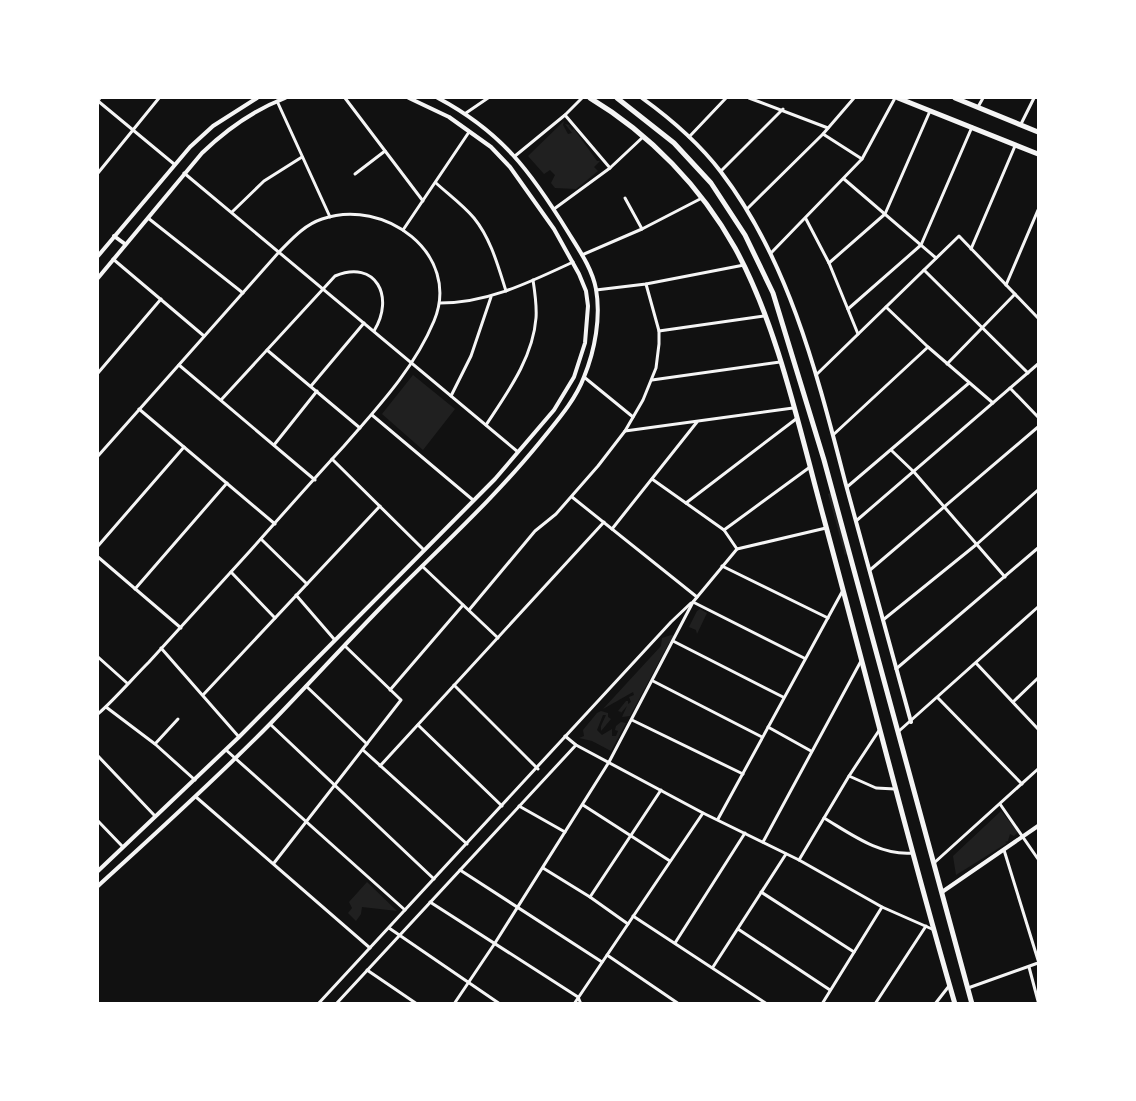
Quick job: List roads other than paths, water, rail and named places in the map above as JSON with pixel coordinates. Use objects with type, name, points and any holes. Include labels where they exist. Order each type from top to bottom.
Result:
[{"type":"main road","points":[[590,98],[615,114],[643,137],[671,162],[703,198],[720,222],[744,266],[765,316],[810,467],[956,1004]]},
{"type":"main road","points":[[617,98],[674,142],[693,161],[728,207],[764,274],[783,323],[824,460],[972,1004]]},
{"type":"main road","points":[[897,98],[1038,154]]},
{"type":"main road","points":[[955,98],[1038,132]]},
{"type":"main road","points":[[615,114],[624,102]]},
{"type":"main road","points":[[784,376],[798,372]]},
{"type":"main road","points":[[909,836],[924,831]]},
{"type":"street","points":[[100,98],[98,101],[174,164]]},
{"type":"street","points":[[98,173],[159,98]]},
{"type":"street","points":[[98,256],[174,164],[213,126],[254,98]]},
{"type":"street","points":[[98,278],[184,173],[217,139],[248,116],[285,98]]},
{"type":"street","points":[[345,98],[423,201]]},
{"type":"street","points":[[98,871],[226,750],[495,478],[565,395],[580,361],[585,343],[588,306],[586,291],[573,262],[534,199],[510,167],[470,130],[409,98]]},
{"type":"street","points":[[98,886],[235,759],[396,592],[505,484],[570,402],[584,377],[597,323],[596,290],[582,255],[542,191],[515,156],[496,136],[466,113],[438,98]]},
{"type":"street","points":[[466,113],[488,98]]},
{"type":"street","points":[[515,156],[582,98]]},
{"type":"street","points":[[642,98],[689,137],[721,171],[747,209],[771,253],[816,375],[910,722]]},
{"type":"street","points":[[689,137],[726,98]]},
{"type":"street","points":[[750,98],[828,128]]},
{"type":"street","points":[[747,209],[823,134],[854,98]]},
{"type":"street","points":[[771,253],[862,159],[897,98]]},
{"type":"street","points":[[978,107],[983,98]]},
{"type":"street","points":[[1021,124],[1034,98]]},
{"type":"street","points":[[277,101],[330,216]]},
{"type":"street","points":[[721,171],[783,109]]},
{"type":"street","points":[[829,263],[885,214],[930,110]]},
{"type":"street","points":[[565,115],[610,168]]},
{"type":"street","points":[[848,309],[921,245],[972,126]]},
{"type":"street","points":[[403,230],[470,130]]},
{"type":"street","points":[[823,134],[862,159]]},
{"type":"street","points":[[554,209],[610,168],[643,137]]},
{"type":"street","points":[[971,249],[1016,144]]},
{"type":"street","points":[[355,174],[386,151]]},
{"type":"street","points":[[232,212],[264,181],[302,157]]},
{"type":"street","points":[[184,173],[518,452]]},
{"type":"street","points":[[844,179],[936,258]]},
{"type":"street","points":[[436,183],[473,217],[483,231],[506,291]]},
{"type":"street","points":[[534,199],[542,191]]},
{"type":"street","points":[[625,198],[642,229]]},
{"type":"street","points":[[582,255],[642,229],[703,198]]},
{"type":"street","points":[[1006,285],[1038,210]]},
{"type":"street","points":[[98,456],[279,252],[300,231],[316,221],[330,216],[370,215],[386,220],[403,230],[434,263],[440,281],[440,303],[435,320],[411,363],[372,414],[315,480],[181,628],[98,714]]},
{"type":"street","points":[[148,218],[243,293]]},
{"type":"street","points":[[806,219],[829,263],[858,334]]},
{"type":"street","points":[[114,236],[125,244]]},
{"type":"street","points":[[816,375],[959,236],[1038,318]]},
{"type":"street","points":[[113,260],[204,336]]},
{"type":"street","points":[[440,303],[492,297],[573,262]]},
{"type":"street","points":[[596,290],[646,284],[744,266]]},
{"type":"street","points":[[924,270],[1028,373]]},
{"type":"street","points":[[221,400],[335,276],[350,272],[362,273],[375,281],[381,289],[384,306],[380,322],[374,332]]},
{"type":"street","points":[[486,425],[529,349],[536,317],[533,280]]},
{"type":"street","points":[[469,610],[535,531],[552,519],[612,450],[633,417],[652,380],[659,344],[659,331],[646,284]]},
{"type":"street","points":[[947,363],[1015,294]]},
{"type":"street","points":[[451,396],[479,338],[492,297]]},
{"type":"street","points":[[98,373],[161,299]]},
{"type":"street","points":[[886,307],[993,403]]},
{"type":"street","points":[[659,331],[765,316]]},
{"type":"street","points":[[311,386],[364,323]]},
{"type":"street","points":[[833,435],[928,347]]},
{"type":"street","points":[[267,350],[360,428]]},
{"type":"street","points":[[652,380],[780,363]]},
{"type":"street","points":[[856,521],[1038,363]]},
{"type":"street","points":[[179,365],[315,480]]},
{"type":"street","points":[[584,377],[633,417]]},
{"type":"street","points":[[847,487],[969,382]]},
{"type":"street","points":[[1010,388],[1038,417]]},
{"type":"street","points":[[274,445],[317,391]]},
{"type":"street","points":[[625,431],[793,408]]},
{"type":"street","points":[[139,409],[275,524]]},
{"type":"street","points":[[372,414],[473,500]]},
{"type":"street","points":[[686,503],[796,419]]},
{"type":"street","points":[[612,530],[699,420]]},
{"type":"street","points":[[870,570],[1038,427]]},
{"type":"street","points":[[98,546],[184,447]]},
{"type":"street","points":[[891,450],[914,472],[1005,577]]},
{"type":"street","points":[[332,459],[424,550]]},
{"type":"street","points":[[724,530],[810,467]]},
{"type":"street","points":[[652,478],[724,530],[737,549]]},
{"type":"street","points":[[135,589],[227,483]]},
{"type":"street","points":[[883,620],[977,544],[1038,490]]},
{"type":"street","points":[[572,497],[697,597]]},
{"type":"street","points":[[203,695],[380,506]]},
{"type":"street","points":[[380,766],[604,522]]},
{"type":"street","points":[[318,1004],[671,622],[693,602],[737,549],[826,528]]},
{"type":"street","points":[[261,538],[307,584]]},
{"type":"street","points":[[896,669],[1038,548]]},
{"type":"street","points":[[98,557],[181,628]]},
{"type":"street","points":[[422,566],[498,638]]},
{"type":"street","points":[[722,566],[828,618]]},
{"type":"street","points":[[231,572],[275,618]]},
{"type":"street","points":[[388,585],[396,592]]},
{"type":"street","points":[[718,819],[843,590]]},
{"type":"street","points":[[296,596],[334,639]]},
{"type":"street","points":[[454,1004],[609,762],[693,602]]},
{"type":"street","points":[[693,602],[804,658]]},
{"type":"street","points":[[390,690],[463,605]]},
{"type":"street","points":[[899,731],[1038,607]]},
{"type":"street","points":[[674,641],[783,698]]},
{"type":"street","points":[[274,863],[401,700],[345,646]]},
{"type":"street","points":[[161,648],[239,736]]},
{"type":"street","points":[[98,657],[128,684]]},
{"type":"street","points":[[763,842],[862,660]]},
{"type":"street","points":[[976,663],[1038,729]]},
{"type":"street","points":[[1013,702],[1038,678]]},
{"type":"street","points":[[653,681],[762,737]]},
{"type":"street","points":[[454,685],[537,769]]},
{"type":"street","points":[[306,686],[367,744]]},
{"type":"street","points":[[938,698],[1022,784]]},
{"type":"street","points":[[105,707],[155,744],[195,780]]},
{"type":"street","points":[[155,744],[178,719]]},
{"type":"street","points":[[632,720],[743,774]]},
{"type":"street","points":[[270,724],[434,879]]},
{"type":"street","points":[[418,725],[502,806]]},
{"type":"street","points":[[768,727],[811,751]]},
{"type":"street","points":[[799,860],[880,729]]},
{"type":"street","points":[[565,736],[576,745],[703,813],[799,860],[882,907],[935,930]]},
{"type":"street","points":[[336,1004],[576,745]]},
{"type":"street","points":[[226,750],[405,910]]},
{"type":"street","points":[[363,750],[466,844]]},
{"type":"street","points":[[98,756],[155,816]]},
{"type":"street","points":[[933,864],[1038,769]]},
{"type":"street","points":[[849,776],[876,788],[896,789]]},
{"type":"street","points":[[590,897],[661,790]]},
{"type":"street","points":[[196,797],[370,948]]},
{"type":"street","points":[[1000,804],[1038,859]]},
{"type":"street","points":[[582,805],[670,861]]},
{"type":"street","points":[[519,806],[565,832]]},
{"type":"street","points":[[574,1004],[703,813]]},
{"type":"street","points":[[824,818],[883,850],[898,854],[914,852]]},
{"type":"street","points":[[98,821],[123,847]]},
{"type":"street","points":[[941,892],[1038,825]]},
{"type":"street","points":[[675,943],[745,832]]},
{"type":"street","points":[[968,988],[1038,962],[1004,848]]},
{"type":"street","points":[[713,967],[786,854]]},
{"type":"street","points":[[543,868],[628,924]]},
{"type":"street","points":[[460,870],[602,962]]},
{"type":"street","points":[[761,892],[854,952]]},
{"type":"street","points":[[430,902],[578,997],[581,1004]]},
{"type":"street","points":[[822,1004],[882,907]]},
{"type":"street","points":[[633,916],[767,1004]]},
{"type":"street","points":[[875,1004],[926,926]]},
{"type":"street","points":[[388,928],[500,1004]]},
{"type":"street","points":[[738,929],[830,990]]},
{"type":"street","points":[[607,955],[679,1004]]},
{"type":"street","points":[[1029,967],[1038,1001]]},
{"type":"street","points":[[367,970],[417,1004]]},
{"type":"street","points":[[935,1004],[950,984]]}]
